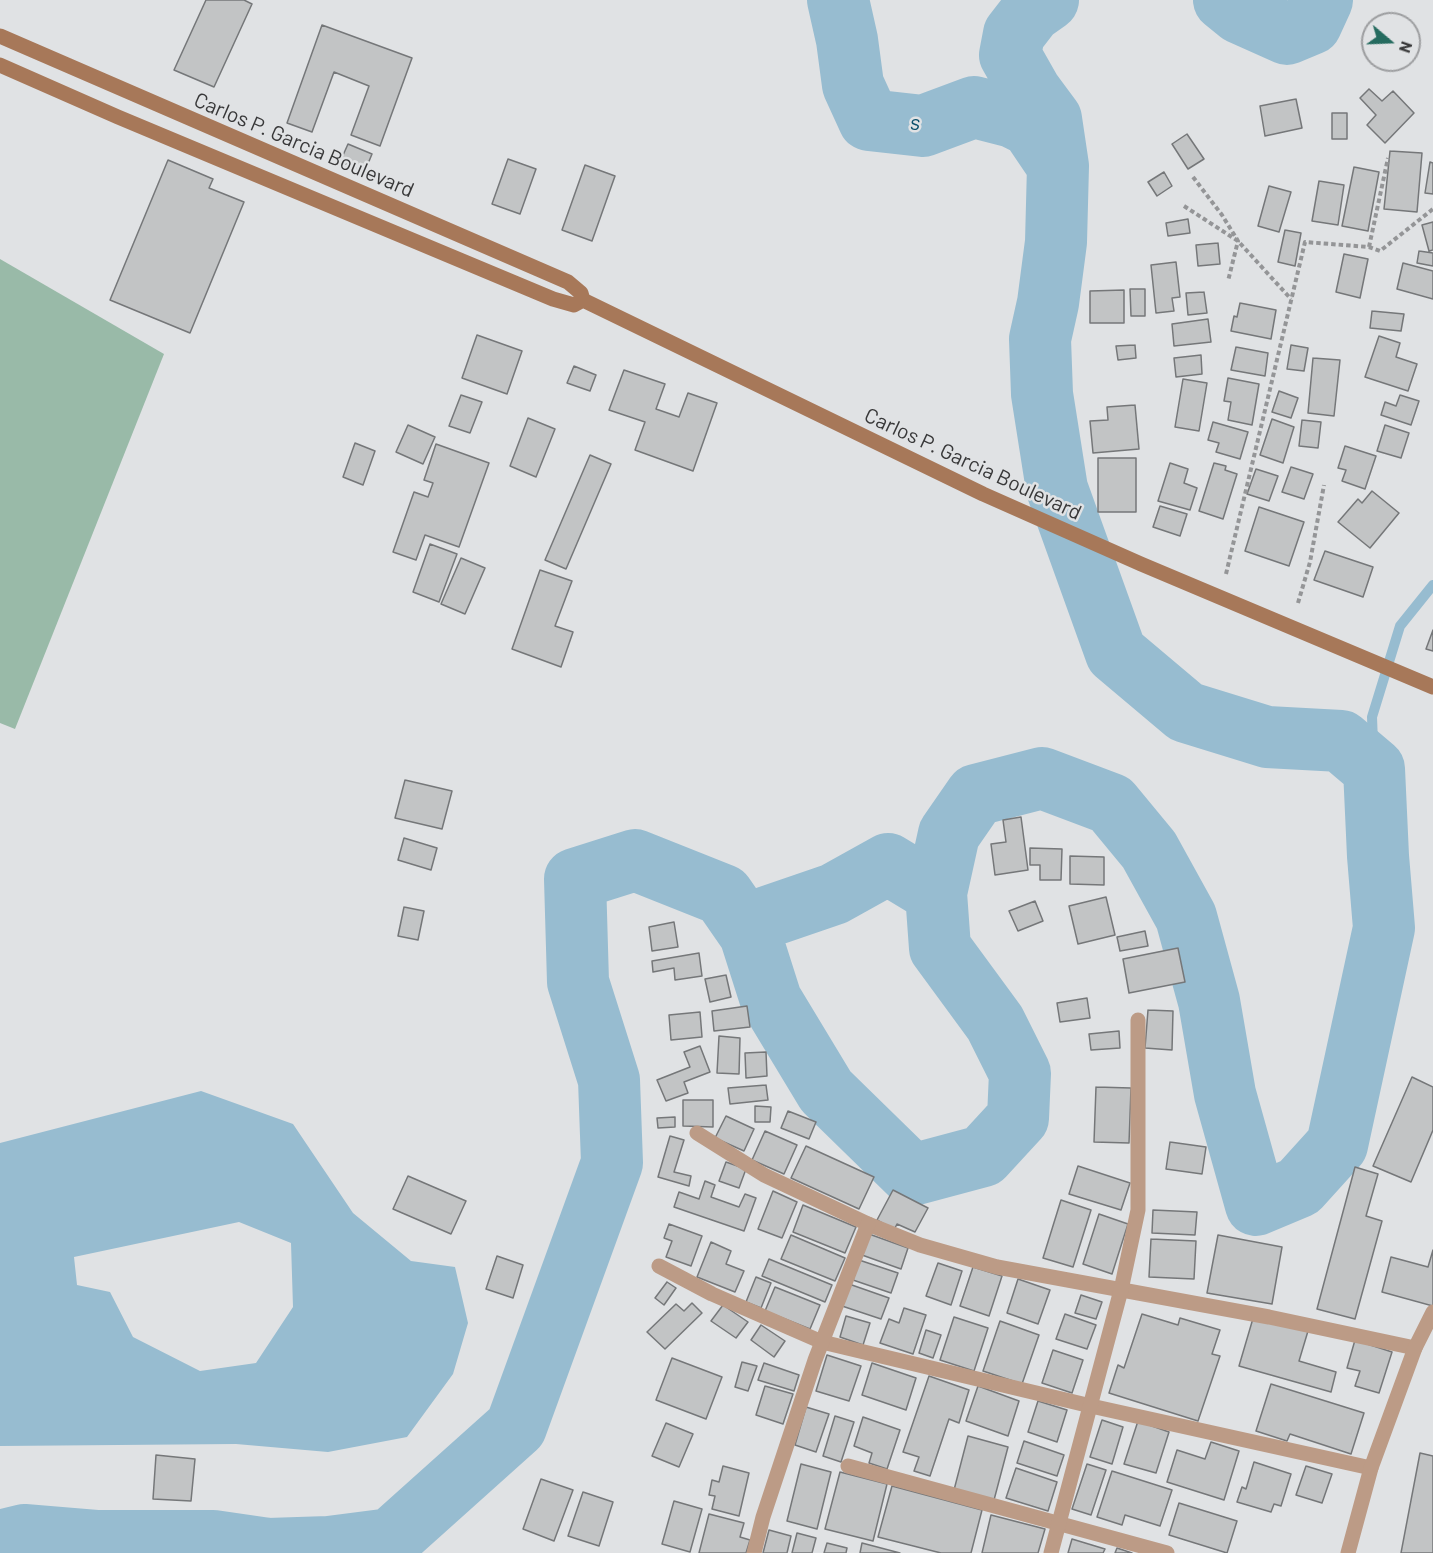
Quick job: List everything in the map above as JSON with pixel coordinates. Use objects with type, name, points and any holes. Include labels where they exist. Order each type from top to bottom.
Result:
[{"type":"main road","name":"Carlos P. Garcia Boulevard","points":[[0,36],[568,282],[581,293],[583,300],[983,494],[1141,564],[1433,687]]},
{"type":"main road","name":"Carlos P. Garcia Boulevard","points":[[0,65],[243,170],[553,299],[574,304],[583,300]]},
{"type":"main road","points":[[243,170],[253,146]]},
{"type":"main road","points":[[486,271],[495,250]]},
{"type":"street","points":[[1051,1553],[1121,1290],[1137,1210],[1138,1020]]},
{"type":"street","points":[[697,1133],[764,1175],[868,1224],[920,1245],[996,1267],[1269,1317],[1415,1348]]},
{"type":"street","points":[[754,1553],[763,1517],[822,1342],[868,1224]]},
{"type":"street","points":[[660,1266],[712,1294],[822,1342],[1091,1406],[1371,1468]]},
{"type":"street","points":[[1348,1553],[1371,1468],[1415,1348],[1433,1312]]},
{"type":"street","points":[[848,1466],[1167,1553]]},
{"type":"path","points":[[1369,247],[1388,158]]},
{"type":"path","points":[[1193,177],[1222,215],[1238,241],[1292,300]]},
{"type":"path","points":[[1184,206],[1238,241]]},
{"type":"path","points":[[1221,597],[1305,242],[1369,247],[1380,251],[1433,208]]},
{"type":"path","points":[[1228,281],[1238,241]]},
{"type":"path","points":[[1290,627],[1310,562],[1324,485]]},
{"type":"green space","points":[[0,259],[164,354],[15,729],[0,723]]},
{"type":"water","points":[[201,1091],[293,1124],[353,1213],[411,1261],[455,1267],[468,1323],[453,1374],[407,1437],[328,1452],[236,1444],[0,1446],[0,1143]],"holes":[[[239,1222],[291,1243],[293,1307],[256,1363],[200,1371],[133,1337],[110,1292],[77,1285],[74,1257]]]},
{"type":"building","points":[[206,0],[244,0],[252,4],[214,87],[174,70]]},
{"type":"building","points":[[322,25],[412,58],[380,146],[351,135],[369,86],[334,72],[312,132],[287,123]]},
{"type":"building","points":[[1369,89],[1382,101],[1393,91],[1414,113],[1385,143],[1367,125],[1376,115],[1360,98]]},
{"type":"building","points":[[1296,99],[1302,128],[1265,136],[1260,106]]},
{"type":"building","points":[[1332,113],[1347,113],[1347,139],[1332,139]]},
{"type":"building","points":[[1187,134],[1204,159],[1188,169],[1172,144]]},
{"type":"building","points":[[348,144],[372,154],[365,171],[340,162]]},
{"type":"building","points":[[1390,151],[1422,153],[1417,212],[1384,209]]},
{"type":"building","points":[[508,159],[536,169],[520,214],[492,204]]},
{"type":"building","points":[[168,160],[213,179],[209,188],[244,202],[190,333],[110,300]]},
{"type":"building","points":[[1430,162],[1433,163],[1433,194],[1425,193]]},
{"type":"building","points":[[585,165],[615,176],[592,241],[562,230]]},
{"type":"building","points":[[1354,167],[1379,172],[1368,231],[1342,226]]},
{"type":"building","points":[[1164,172],[1172,186],[1157,196],[1148,182]]},
{"type":"building","points":[[1319,181],[1344,185],[1338,225],[1312,221]]},
{"type":"building","points":[[1269,186],[1291,192],[1279,232],[1258,226]]},
{"type":"building","points":[[1188,219],[1190,233],[1168,236],[1166,223]]},
{"type":"building","points":[[1433,222],[1433,250],[1429,251],[1422,225]]},
{"type":"building","points":[[1285,230],[1301,233],[1295,266],[1278,262]]},
{"type":"building","points":[[1218,243],[1220,264],[1198,266],[1196,245]]},
{"type":"building","points":[[1419,251],[1433,253],[1433,266],[1417,263]]},
{"type":"building","points":[[1344,254],[1368,259],[1360,298],[1336,292]]},
{"type":"building","points":[[1176,262],[1180,297],[1172,298],[1174,311],[1156,313],[1151,265]]},
{"type":"building","points":[[1403,263],[1433,271],[1433,299],[1397,289]]},
{"type":"building","points":[[1130,289],[1145,289],[1145,316],[1131,316]]},
{"type":"building","points":[[1124,290],[1124,323],[1090,323],[1090,291]]},
{"type":"building","points":[[1204,292],[1207,313],[1188,315],[1186,293]]},
{"type":"building","points":[[1240,303],[1276,310],[1271,339],[1231,331]]},
{"type":"building","points":[[1372,311],[1404,314],[1401,331],[1370,328]]},
{"type":"building","points":[[1208,319],[1211,342],[1174,346],[1172,324]]},
{"type":"building","points":[[477,335],[522,351],[507,394],[462,378]]},
{"type":"building","points":[[1379,336],[1400,343],[1396,357],[1417,364],[1408,391],[1365,377]]},
{"type":"building","points":[[1135,345],[1136,358],[1118,360],[1116,346]]},
{"type":"building","points":[[1291,345],[1308,348],[1304,371],[1287,369]]},
{"type":"building","points":[[1236,347],[1268,353],[1265,376],[1231,370]]},
{"type":"building","points":[[1201,355],[1202,374],[1176,377],[1174,358]]},
{"type":"building","points":[[1313,358],[1340,360],[1334,416],[1308,413]]},
{"type":"building","points":[[574,366],[596,375],[590,391],[567,383]]},
{"type":"building","points":[[624,370],[665,384],[656,409],[679,417],[688,393],[717,403],[693,471],[635,450],[645,422],[609,410]]},
{"type":"building","points":[[1228,378],[1259,384],[1252,425],[1228,420],[1231,402],[1224,401]]},
{"type":"building","points":[[1183,379],[1207,383],[1199,431],[1175,427]]},
{"type":"building","points":[[1279,391],[1298,398],[1291,418],[1272,412]]},
{"type":"building","points":[[461,395],[482,402],[470,433],[449,426]]},
{"type":"building","points":[[1400,395],[1419,401],[1411,425],[1381,415],[1385,402],[1396,406]]},
{"type":"building","points":[[1135,405],[1139,449],[1093,453],[1090,421],[1108,420],[1107,407]]},
{"type":"building","points":[[528,418],[555,429],[536,477],[510,466]]},
{"type":"building","points":[[1272,419],[1294,427],[1283,463],[1260,455]]},
{"type":"building","points":[[1302,420],[1321,422],[1318,448],[1299,446]]},
{"type":"building","points":[[1213,422],[1248,432],[1240,459],[1216,452],[1219,443],[1208,440]]},
{"type":"building","points":[[408,425],[435,437],[423,464],[396,452]]},
{"type":"building","points":[[1385,425],[1409,433],[1401,458],[1377,451]]},
{"type":"building","points":[[355,443],[375,451],[363,485],[343,477]]},
{"type":"building","points":[[436,444],[489,463],[459,547],[425,535],[416,560],[393,552],[414,492],[428,497],[433,483],[424,480]]},
{"type":"building","points":[[1345,446],[1376,456],[1365,489],[1342,481],[1346,470],[1338,468]]},
{"type":"building","points":[[590,455],[611,464],[566,569],[545,560]]},
{"type":"building","points":[[1098,458],[1136,458],[1136,512],[1098,512]]},
{"type":"building","points":[[1170,463],[1188,469],[1184,483],[1197,488],[1190,510],[1158,501]]},
{"type":"building","points":[[1214,463],[1226,466],[1225,470],[1237,474],[1223,519],[1199,511]]},
{"type":"building","points":[[1291,467],[1313,474],[1304,499],[1282,492]]},
{"type":"building","points":[[1256,469],[1278,476],[1269,501],[1247,494]]},
{"type":"building","points":[[1372,491],[1399,513],[1370,548],[1338,522],[1358,499],[1362,503]]},
{"type":"building","points":[[1160,506],[1187,514],[1180,536],[1153,527]]},
{"type":"building","points":[[1259,507],[1304,522],[1289,566],[1245,551]]},
{"type":"building","points":[[430,544],[457,554],[439,602],[413,592]]},
{"type":"building","points":[[1325,551],[1373,567],[1363,597],[1314,580]]},
{"type":"building","points":[[461,558],[485,568],[465,614],[441,604]]},
{"type":"building","points":[[540,570],[572,581],[555,626],[573,632],[561,667],[512,649]]},
{"type":"building","points":[[1433,630],[1433,651],[1426,649]]},
{"type":"building","points":[[405,780],[452,791],[442,829],[395,818]]},
{"type":"building","points":[[1021,817],[1028,870],[995,875],[991,844],[1006,842],[1003,820]]},
{"type":"building","points":[[404,838],[437,848],[431,870],[398,860]]},
{"type":"building","points":[[1030,848],[1062,849],[1061,880],[1040,880],[1040,865],[1030,865]]},
{"type":"building","points":[[1070,856],[1104,857],[1104,885],[1070,884]]},
{"type":"building","points":[[1106,897],[1115,935],[1078,944],[1069,906]]},
{"type":"building","points":[[1035,901],[1043,921],[1018,931],[1009,911]]},
{"type":"building","points":[[404,907],[424,911],[418,940],[398,936]]},
{"type":"building","points":[[674,922],[678,947],[652,951],[649,927]]},
{"type":"building","points":[[1145,931],[1148,946],[1120,951],[1117,937]]},
{"type":"building","points":[[1178,948],[1185,982],[1129,993],[1123,959]]},
{"type":"building","points":[[699,953],[702,976],[675,980],[674,968],[653,972],[652,961]]},
{"type":"building","points":[[726,975],[731,997],[710,1002],[705,979]]},
{"type":"building","points":[[1087,998],[1090,1018],[1060,1022],[1057,1003]]},
{"type":"building","points":[[747,1006],[750,1027],[714,1031],[712,1011]]},
{"type":"building","points":[[1148,1010],[1173,1011],[1172,1050],[1145,1048]]},
{"type":"building","points":[[700,1012],[702,1037],[671,1040],[669,1015]]},
{"type":"building","points":[[1119,1031],[1120,1048],[1091,1050],[1089,1034]]},
{"type":"building","points":[[719,1036],[740,1038],[739,1074],[717,1073]]},
{"type":"building","points":[[700,1046],[710,1072],[684,1082],[688,1093],[666,1101],[657,1080],[690,1067],[684,1052]]},
{"type":"building","points":[[766,1052],[767,1076],[746,1078],[745,1053]]},
{"type":"building","points":[[1412,1077],[1433,1087],[1433,1130],[1411,1182],[1373,1166]]},
{"type":"building","points":[[766,1085],[768,1100],[730,1104],[728,1088]]},
{"type":"building","points":[[1096,1087],[1131,1088],[1129,1143],[1094,1142]]},
{"type":"building","points":[[683,1100],[713,1100],[713,1127],[683,1126]]},
{"type":"building","points":[[755,1106],[771,1107],[770,1122],[755,1122]]},
{"type":"building","points":[[788,1111],[816,1122],[809,1139],[781,1128]]},
{"type":"building","points":[[726,1116],[754,1129],[744,1151],[715,1138]]},
{"type":"building","points":[[675,1117],[675,1127],[658,1128],[657,1118]]},
{"type":"building","points":[[765,1131],[797,1145],[784,1174],[752,1160]]},
{"type":"building","points":[[670,1136],[684,1140],[674,1172],[691,1176],[689,1186],[658,1177]]},
{"type":"building","points":[[1170,1142],[1206,1147],[1202,1174],[1166,1169]]},
{"type":"building","points":[[806,1146],[874,1177],[859,1209],[791,1178]]},
{"type":"building","points":[[726,1162],[746,1169],[739,1188],[719,1181]]},
{"type":"building","points":[[1078,1166],[1130,1183],[1121,1210],[1069,1194]]},
{"type":"building","points":[[1355,1167],[1378,1174],[1366,1216],[1382,1221],[1355,1319],[1317,1309]]},
{"type":"building","points":[[408,1176],[466,1201],[451,1234],[393,1209]]},
{"type":"building","points":[[705,1181],[715,1185],[711,1197],[739,1207],[745,1194],[756,1198],[744,1231],[674,1207],[679,1192],[699,1199]]},
{"type":"building","points":[[893,1190],[928,1208],[915,1232],[897,1224],[894,1230],[877,1220]]},
{"type":"building","points":[[773,1191],[797,1202],[782,1238],[758,1229]]},
{"type":"building","points":[[1061,1200],[1091,1210],[1073,1267],[1043,1258]]},
{"type":"building","points":[[803,1205],[856,1227],[845,1253],[793,1232]]},
{"type":"building","points":[[1153,1210],[1197,1212],[1195,1235],[1152,1233]]},
{"type":"building","points":[[1099,1214],[1128,1224],[1112,1274],[1083,1264]]},
{"type":"building","points":[[669,1224],[702,1236],[691,1266],[666,1257],[672,1241],[664,1238]]},
{"type":"building","points":[[869,1234],[908,1248],[901,1269],[862,1255]]},
{"type":"building","points":[[791,1235],[845,1258],[835,1281],[781,1259]]},
{"type":"building","points":[[1218,1235],[1282,1247],[1272,1304],[1207,1293]]},
{"type":"building","points":[[1151,1239],[1196,1241],[1194,1279],[1149,1277]]},
{"type":"building","points":[[711,1242],[731,1251],[726,1264],[744,1271],[735,1292],[697,1277]]},
{"type":"building","points":[[1433,1250],[1433,1306],[1382,1292],[1391,1257],[1428,1267]]},
{"type":"building","points":[[497,1256],[523,1265],[513,1298],[486,1289]]},
{"type":"building","points":[[769,1259],[832,1285],[825,1302],[762,1276]]},
{"type":"building","points":[[859,1260],[898,1273],[891,1293],[853,1280]]},
{"type":"building","points":[[938,1263],[962,1271],[951,1305],[926,1296]]},
{"type":"building","points":[[973,1267],[1002,1276],[989,1316],[960,1306]]},
{"type":"building","points":[[756,1277],[771,1283],[761,1308],[746,1302]]},
{"type":"building","points":[[1018,1279],[1050,1290],[1038,1324],[1007,1313]]},
{"type":"building","points":[[667,1282],[676,1288],[664,1305],[655,1298]]},
{"type":"building","points":[[849,1284],[889,1298],[881,1319],[842,1306]]},
{"type":"building","points":[[775,1287],[820,1305],[810,1329],[765,1311]]},
{"type":"building","points":[[1081,1295],[1102,1302],[1096,1319],[1075,1313]]},
{"type":"building","points":[[692,1303],[702,1313],[665,1349],[647,1332],[676,1304],[684,1311]]},
{"type":"building","points":[[723,1305],[748,1322],[736,1338],[711,1321]]},
{"type":"building","points":[[904,1308],[926,1315],[913,1354],[880,1343],[889,1319],[899,1323]]},
{"type":"building","points":[[1065,1314],[1096,1325],[1087,1349],[1056,1339]]},
{"type":"building","points":[[1142,1314],[1178,1325],[1180,1318],[1220,1330],[1212,1354],[1220,1356],[1198,1421],[1109,1393],[1118,1365],[1124,1368]]},
{"type":"building","points":[[1254,1315],[1308,1331],[1299,1361],[1336,1372],[1331,1392],[1239,1366]]},
{"type":"building","points":[[846,1316],[870,1323],[863,1345],[840,1337]]},
{"type":"building","points":[[954,1317],[988,1328],[974,1371],[940,1360]]},
{"type":"building","points":[[1000,1321],[1039,1335],[1022,1384],[983,1371]]},
{"type":"building","points":[[761,1325],[785,1341],[774,1357],[751,1340]]},
{"type":"building","points":[[926,1330],[941,1335],[933,1358],[919,1353]]},
{"type":"building","points":[[1355,1340],[1392,1352],[1379,1393],[1355,1386],[1360,1371],[1347,1368]]},
{"type":"building","points":[[1053,1350],[1083,1360],[1072,1393],[1042,1383]]},
{"type":"building","points":[[827,1355],[861,1366],[849,1401],[816,1391]]},
{"type":"building","points":[[672,1358],[722,1377],[706,1419],[656,1400]]},
{"type":"building","points":[[742,1362],[757,1366],[748,1391],[735,1387]]},
{"type":"building","points":[[764,1363],[799,1375],[794,1391],[758,1380]]},
{"type":"building","points":[[872,1363],[916,1378],[906,1410],[862,1395]]},
{"type":"building","points":[[929,1376],[969,1390],[959,1423],[949,1419],[930,1476],[914,1471],[919,1457],[903,1452]]},
{"type":"building","points":[[1271,1384],[1364,1413],[1351,1454],[1290,1434],[1287,1441],[1256,1431]]},
{"type":"building","points":[[765,1386],[793,1394],[783,1424],[756,1415]]},
{"type":"building","points":[[978,1386],[1019,1401],[1008,1436],[966,1421]]},
{"type":"building","points":[[1038,1401],[1067,1410],[1057,1442],[1028,1432]]},
{"type":"building","points":[[806,1407],[829,1414],[816,1452],[795,1445]]},
{"type":"building","points":[[835,1416],[854,1422],[841,1462],[823,1456]]},
{"type":"building","points":[[863,1417],[900,1430],[887,1469],[869,1463],[872,1453],[854,1446]]},
{"type":"building","points":[[1102,1420],[1123,1427],[1112,1464],[1090,1457]]},
{"type":"building","points":[[1138,1421],[1169,1432],[1156,1473],[1124,1464]]},
{"type":"building","points":[[666,1423],[693,1434],[679,1467],[652,1456]]},
{"type":"building","points":[[968,1436],[1008,1447],[994,1500],[954,1490]]},
{"type":"building","points":[[1024,1441],[1064,1455],[1057,1476],[1017,1463]]},
{"type":"building","points":[[1211,1442],[1239,1451],[1224,1500],[1167,1482],[1177,1450],[1205,1459]]},
{"type":"building","points":[[1420,1453],[1433,1456],[1433,1553],[1401,1553]]},
{"type":"building","points":[[156,1455],[195,1459],[191,1501],[153,1499]]},
{"type":"building","points":[[1254,1462],[1291,1474],[1281,1506],[1274,1504],[1271,1512],[1237,1502],[1242,1487],[1246,1489]]},
{"type":"building","points":[[801,1464],[831,1472],[817,1529],[787,1521]]},
{"type":"building","points":[[1087,1464],[1106,1470],[1091,1515],[1072,1509]]},
{"type":"building","points":[[723,1466],[749,1473],[739,1516],[712,1509],[715,1496],[709,1495],[712,1480],[719,1482]]},
{"type":"building","points":[[1306,1466],[1332,1474],[1322,1503],[1296,1495]]},
{"type":"building","points":[[1016,1468],[1057,1482],[1048,1511],[1006,1498]]},
{"type":"building","points":[[1112,1471],[1172,1490],[1160,1526],[1125,1515],[1122,1525],[1097,1517]]},
{"type":"building","points":[[840,1472],[887,1484],[873,1541],[825,1529]]},
{"type":"building","points":[[541,1479],[573,1490],[554,1541],[523,1529]]},
{"type":"building","points":[[892,1486],[982,1510],[971,1553],[941,1553],[878,1537]]},
{"type":"building","points":[[583,1492],[613,1502],[599,1546],[568,1536]]},
{"type":"building","points":[[674,1501],[702,1509],[690,1552],[662,1544]]},
{"type":"building","points":[[1179,1503],[1237,1521],[1227,1553],[1169,1535]]},
{"type":"building","points":[[709,1514],[744,1523],[740,1537],[750,1540],[746,1553],[699,1553]]},
{"type":"building","points":[[991,1515],[1045,1529],[1038,1553],[982,1553]]},
{"type":"building","points":[[769,1530],[791,1536],[787,1553],[763,1553]]},
{"type":"building","points":[[797,1533],[816,1538],[812,1553],[792,1553]]},
{"type":"building","points":[[1072,1539],[1105,1549],[1103,1553],[1068,1553]]},
{"type":"building","points":[[827,1543],[847,1548],[846,1553],[824,1553]]},
{"type":"building","points":[[862,1543],[900,1553],[860,1553]]},
{"type":"building","points":[[1117,1548],[1132,1553],[1115,1553]]},
{"type":"waterway","name":"s","points":[[838,0],[847,40],[853,85],[869,120],[923,126],[974,107],[1013,117],[1031,126],[1056,163]]},
{"type":"waterway","points":[[0,1541],[24,1535],[96,1541],[213,1541],[268,1549],[329,1547],[391,1539],[516,1427],[612,1163],[609,1080],[578,982],[575,879],[635,860],[723,895],[750,934],[771,1000],[826,1091],[912,1175],[983,1156],[1018,1118],[1020,1073],[995,1023],[940,948],[936,893],[949,834],[976,795],[1042,778],[1111,804],[1149,850],[1186,917],[1209,1001],[1225,1094],[1256,1205],[1299,1187],[1337,1145],[1384,928],[1374,769],[1341,741],[1267,737],[1186,712],[1116,653],[1057,489],[1042,394],[1040,339],[1048,303],[1056,242],[1058,166],[1051,119],[1031,92],[1010,55],[1014,34],[1031,12],[1048,0]]},
{"type":"waterway","points":[[1224,0],[1240,13],[1287,34],[1311,24],[1322,0]]},
{"type":"waterway","points":[[1374,769],[1372,717],[1400,626],[1433,585]]},
{"type":"waterway","points":[[750,934],[764,918],[834,894],[888,864],[936,893]]}]
